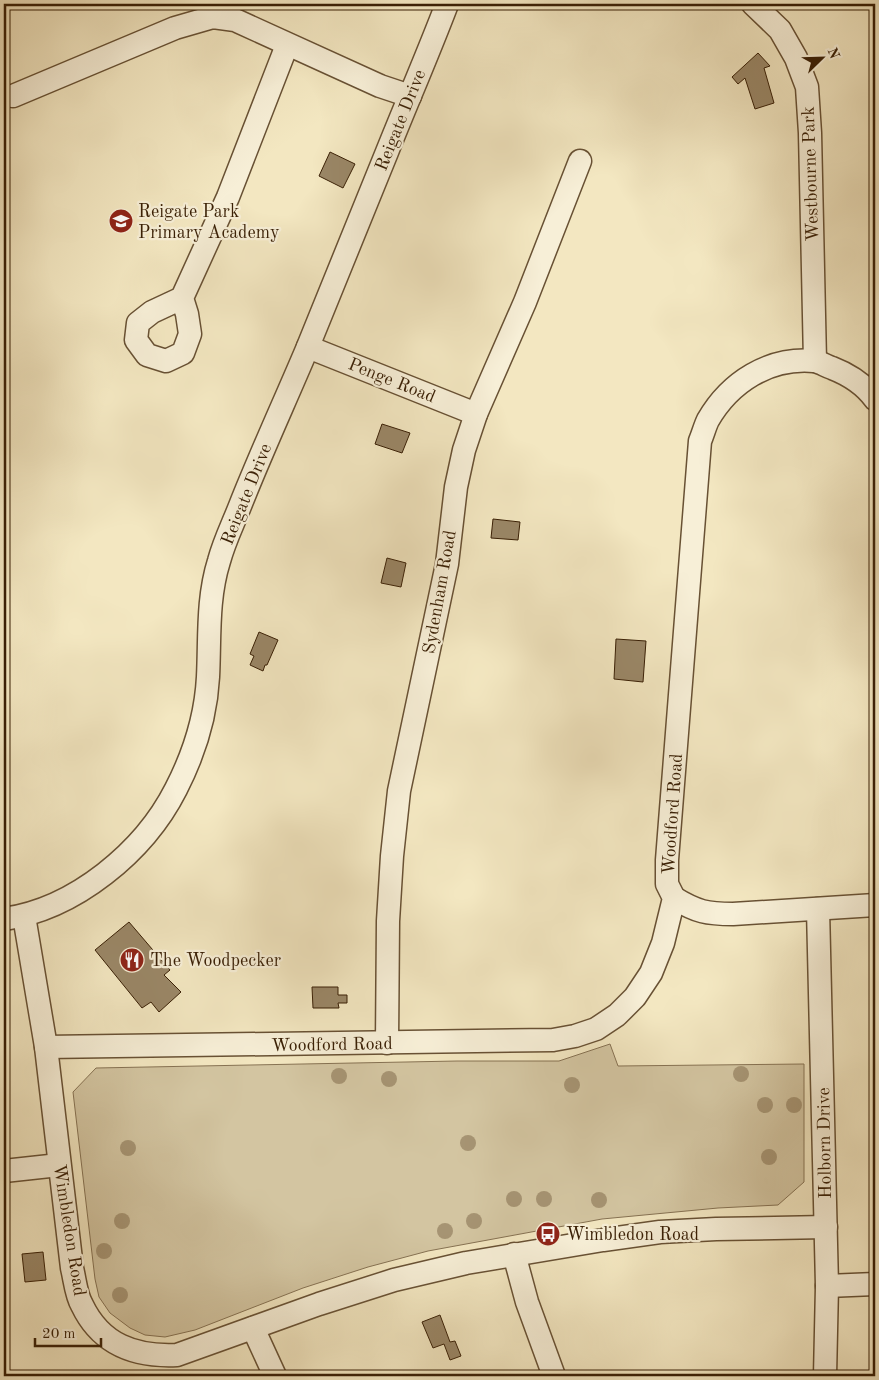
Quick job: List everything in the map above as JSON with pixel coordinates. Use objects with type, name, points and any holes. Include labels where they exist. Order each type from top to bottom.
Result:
[{"type":"street","name":"Reigate Drive","points":[[14,918],[60,901],[125,858],[146,833],[176,790],[198,736],[204,709],[208,679],[212,588],[219,559],[308,347],[447,4]]},
{"type":"street","name":"Westbourne Park","points":[[753,4],[780,30],[796,58],[807,87],[810,133],[815,361]]},
{"type":"street","points":[[13,96],[175,28],[213,17],[236,20],[380,86],[410,96]]},
{"type":"street","points":[[182,298],[228,197],[287,45]]},
{"type":"street","name":"Sydenham Road","points":[[387,1043],[388,921],[399,791],[447,564],[456,486],[464,450],[476,414],[525,302],[580,161]]},
{"type":"street","name":"Penge Road","points":[[308,347],[476,414]]},
{"type":"street","points":[[815,361],[841,371],[865,386],[875,399]]},
{"type":"street","name":"Woodford Road","points":[[46,1047],[553,1040],[575,1036],[596,1029],[617,1015],[635,997],[651,973],[663,942],[674,898],[667,884],[667,860],[700,441],[708,420],[721,402],[736,386],[754,372],[785,363],[815,361]]},
{"type":"street","points":[[674,898],[694,910],[712,914],[875,905]]},
{"type":"street","name":"Holborn Drive","points":[[818,909],[827,1286],[825,1376]]},
{"type":"street","name":"Wimbledon Road","points":[[14,918],[46,1047],[72,1268],[81,1304],[93,1324],[108,1339],[124,1348],[159,1356],[178,1355],[319,1304],[394,1280],[514,1254],[660,1232],[826,1227]]},
{"type":"street","points":[[4,1172],[59,1165]]},
{"type":"street","points":[[514,1254],[526,1302],[554,1376]]},
{"type":"street","points":[[827,1286],[875,1284]]},
{"type":"street","points":[[254,1328],[275,1376]]},
{"type":"shaded area","points":[[610,1044],[618,1066],[804,1064],[804,1182],[778,1205],[718,1208],[602,1219],[428,1251],[368,1267],[303,1288],[195,1330],[165,1337],[145,1335],[130,1328],[110,1313],[99,1297],[95,1279],[73,1092],[96,1068],[457,1061],[559,1061]]},
{"type":"building","points":[[758,53],[770,66],[764,68],[774,103],[755,109],[745,78],[738,84],[732,77]]},
{"type":"building","points":[[330,152],[355,164],[343,188],[319,176]]},
{"type":"building","points":[[382,424],[410,433],[402,453],[375,444]]},
{"type":"building","points":[[493,519],[520,522],[518,540],[491,538]]},
{"type":"building","points":[[387,558],[406,563],[401,587],[381,583]]},
{"type":"building","points":[[259,632],[278,640],[263,671],[250,665],[254,656],[250,654]]},
{"type":"building","points":[[616,639],[646,641],[643,682],[614,679]]},
{"type":"building","name":"The Woodpecker","points":[[129,922],[170,970],[164,975],[181,992],[159,1012],[151,1002],[142,1008],[95,950]]},
{"type":"building","points":[[312,987],[338,987],[338,995],[347,995],[347,1003],[338,1003],[339,1008],[313,1008]]},
{"type":"building","points":[[43,1252],[46,1280],[25,1282],[22,1254]]},
{"type":"building","points":[[440,1315],[450,1342],[455,1341],[461,1356],[450,1360],[444,1344],[433,1348],[422,1322]]},
{"type":"place","name":"Reigate Park Primary Academy","points":[[121,221]]},
{"type":"place","name":"The Woodpecker","points":[[132,960]]},
{"type":"place","name":"Wimbledon Road","points":[[548,1234]]}]
